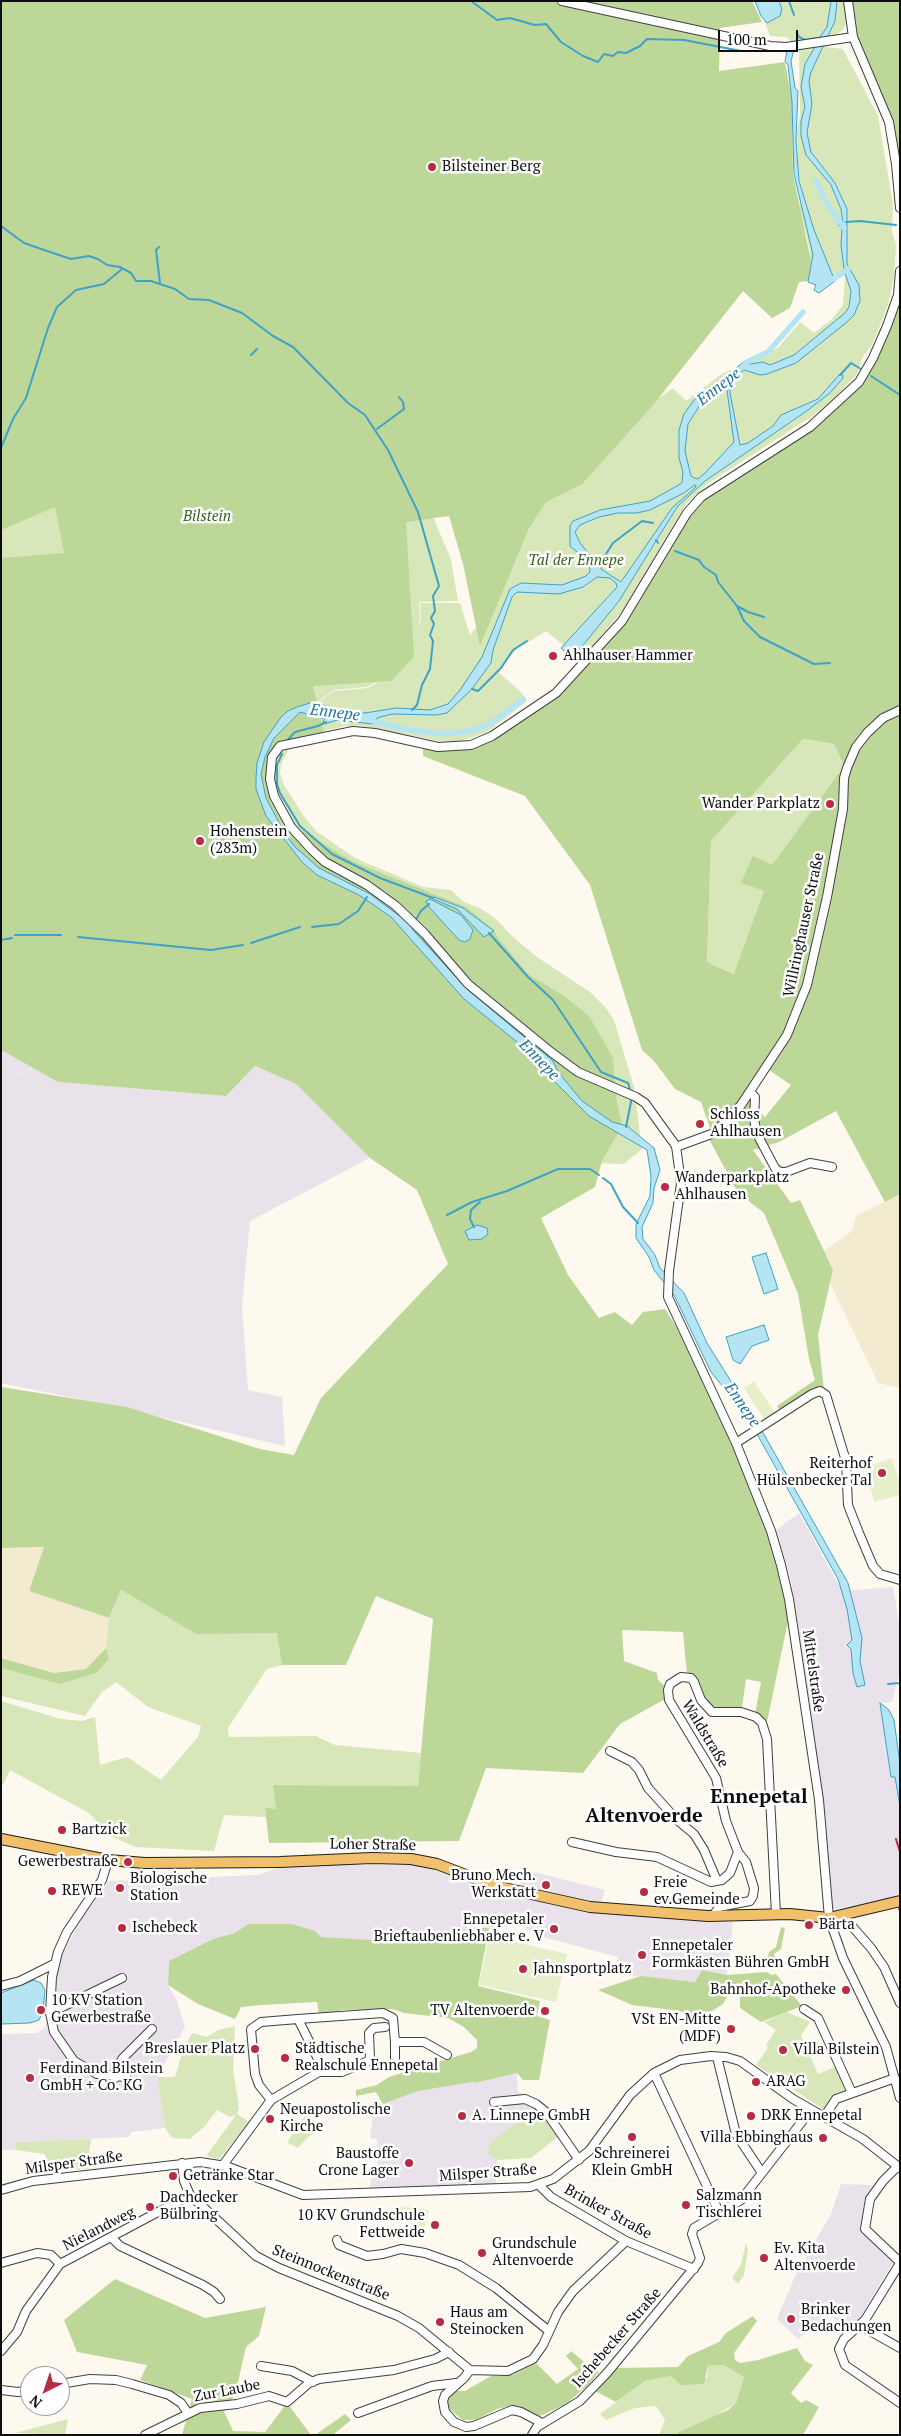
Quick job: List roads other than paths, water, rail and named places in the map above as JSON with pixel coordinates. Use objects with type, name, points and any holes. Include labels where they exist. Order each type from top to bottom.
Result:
[{"type":"main road","name":"Loher Straße","points":[[1,1839],[108,1860],[161,1863],[280,1862],[372,1858],[411,1859],[437,1864],[495,1886],[590,1907],[713,1916],[776,1914],[828,1918],[843,1916],[900,1901]]},
{"type":"street","points":[[562,1],[770,46],[827,42],[853,37]]},
{"type":"street","points":[[848,1],[853,37],[889,122],[896,164],[900,208]]},
{"type":"street","points":[[676,1147],[645,1103],[628,1093],[578,1072],[484,999],[468,984],[414,922],[378,892],[325,862],[303,842],[291,827],[274,796],[270,779],[271,762],[274,752],[280,746],[353,731],[376,733],[438,747],[471,745],[492,736],[546,701],[565,684],[622,621],[687,513],[698,501],[709,490],[810,427],[859,382],[874,358],[887,326],[898,295],[900,271]]},
{"type":"street","name":"Willringhauser Straße","points":[[676,1147],[714,1133],[741,1106],[787,1035],[808,985],[843,809],[844,778],[847,768],[856,747],[867,733],[883,718],[900,710]]},
{"type":"street","points":[[750,1092],[755,1097],[754,1119],[757,1134],[775,1168],[786,1172],[814,1162],[832,1167]]},
{"type":"street","name":"Mittelstraße","points":[[676,1147],[681,1183],[667,1288],[672,1307],[736,1443],[771,1531],[789,1599],[818,1800],[828,1918],[836,1941],[897,2067],[895,2078],[900,2098]]},
{"type":"street","points":[[736,1443],[812,1394],[820,1391],[826,1395],[846,1461],[847,1500],[859,1533],[873,1566],[880,1574],[900,1580]]},
{"type":"street","name":"Waldstraße","points":[[713,1916],[719,1907],[747,1903],[753,1896],[751,1876],[738,1852],[726,1821],[716,1778],[694,1738],[673,1708],[668,1693],[668,1687],[676,1678],[686,1676],[694,1682],[702,1700],[712,1712],[741,1712],[756,1717],[762,1723],[767,1739],[776,1914]]},
{"type":"street","points":[[610,1751],[632,1762],[639,1770],[648,1788],[677,1820],[694,1834],[704,1850],[717,1881]]},
{"type":"street","points":[[572,1842],[657,1857],[705,1881],[722,1880],[730,1873],[738,1852]]},
{"type":"street","points":[[108,1860],[102,1880],[67,1932],[54,1964],[50,2013],[54,2032],[74,2061],[91,2072],[115,2078],[126,2077]]},
{"type":"street","points":[[843,1916],[871,1948],[884,1967],[900,2002]]},
{"type":"street","points":[[1,1986],[20,1981],[54,1964]]},
{"type":"street","points":[[50,2013],[122,1978]]},
{"type":"street","points":[[804,2009],[818,2018],[852,2092]]},
{"type":"street","points":[[270,2100],[255,2074],[251,2029],[261,2022],[383,2013],[393,2018],[395,2058]]},
{"type":"street","points":[[298,2019],[320,2063],[319,2072]]},
{"type":"street","points":[[223,2165],[270,2100],[319,2072],[342,2072],[368,2061],[370,2058],[370,2033],[374,2028],[384,2027]]},
{"type":"street","points":[[115,2078],[117,2066],[123,2058],[152,2029]]},
{"type":"street","points":[[395,2042],[424,2042],[447,2055]]},
{"type":"street","points":[[717,2057],[736,2134],[762,2173]]},
{"type":"street","name":"Milsper Straße","points":[[1,2190],[33,2181],[182,2163],[205,2162],[223,2165],[292,2192],[314,2196],[539,2185],[552,2179],[579,2160],[598,2141],[636,2088],[654,2072],[680,2060],[717,2057],[740,2061],[811,2110],[863,2139],[899,2167]]},
{"type":"street","points":[[654,2072],[719,2212]]},
{"type":"street","points":[[824,2117],[836,2099],[895,2078]]},
{"type":"street","points":[[494,2102],[525,2099],[536,2104],[546,2112],[579,2160]]},
{"type":"street","points":[[694,2269],[700,2258],[692,2230],[697,2225],[741,2200],[811,2110]]},
{"type":"street","points":[[182,2163],[186,2189],[190,2195]]},
{"type":"street","points":[[899,2167],[870,2198],[865,2229],[900,2262],[860,2326],[840,2344],[840,2356],[845,2365],[900,2403]]},
{"type":"street","name":"Brinker Straße","points":[[539,2185],[557,2201],[626,2241],[694,2269]]},
{"type":"street","name":"Nielandweg","points":[[1,2351],[17,2332],[26,2312],[60,2264],[190,2195]]},
{"type":"street","name":"Steinnockenstraße","points":[[190,2195],[262,2259],[398,2316],[419,2328],[470,2370]]},
{"type":"street","points":[[112,2238],[120,2246],[203,2285],[214,2292],[220,2299]]},
{"type":"street","points":[[337,2240],[339,2244],[367,2256],[401,2249],[424,2253],[459,2265],[496,2288],[549,2331]]},
{"type":"street","points":[[542,2423],[521,2412],[512,2410],[474,2426],[458,2425],[448,2417],[443,2401],[448,2390],[458,2383],[470,2370],[508,2371],[520,2367],[533,2359],[543,2345],[558,2312],[573,2291],[626,2241]]},
{"type":"street","points":[[1,2262],[37,2253],[51,2255],[60,2264]]},
{"type":"street","name":"Ischebecker Straße","points":[[532,2435],[542,2423],[572,2407],[586,2396],[694,2269]]},
{"type":"street","points":[[860,2326],[900,2348]]},
{"type":"street","name":"Zur Laube","points":[[145,2435],[200,2408],[237,2404],[269,2396],[287,2402],[312,2382],[320,2379],[394,2370],[435,2359],[449,2352]]},
{"type":"street","name":"Zur Laube","points":[[261,2366],[292,2371],[312,2382]]},
{"type":"street","points":[[70,2382],[90,2379],[124,2382],[169,2395],[181,2403],[188,2413]]},
{"type":"street","points":[[358,2412],[432,2386],[458,2383]]},
{"type":"street","points":[[1,2390],[20,2392]]},
{"type":"water","points":[[755,1],[779,1],[782,9],[780,16],[767,23],[761,16]]},
{"type":"water","name":"Ennepe","points":[[831,1],[837,1],[835,21],[811,72],[809,81],[812,104],[807,133],[811,152],[835,183],[847,209],[847,264],[859,285],[860,301],[854,315],[847,322],[796,363],[760,375],[744,370],[735,377],[730,386],[730,393],[740,445],[748,443],[773,426],[781,415],[818,399],[839,375],[842,374],[843,378],[830,393],[705,481],[677,507],[619,601],[575,655],[569,656],[561,648],[617,587],[616,583],[610,578],[597,577],[583,587],[559,594],[517,592],[512,597],[493,650],[491,663],[472,689],[447,713],[436,715],[392,714],[377,718],[373,724],[337,720],[325,724],[323,721],[325,719],[300,712],[274,738],[265,757],[261,774],[266,798],[285,834],[295,847],[319,868],[370,894],[413,926],[412,929],[468,990],[552,1060],[559,1073],[582,1101],[612,1122],[627,1126],[654,1148],[660,1170],[654,1188],[653,1203],[642,1227],[643,1239],[655,1255],[660,1268],[684,1293],[707,1343],[762,1431],[848,1583],[862,1638],[860,1661],[865,1685],[857,1687],[853,1673],[851,1649],[847,1645],[852,1640],[847,1609],[838,1579],[748,1418],[711,1372],[674,1295],[654,1270],[649,1257],[636,1238],[636,1224],[650,1196],[651,1176],[647,1150],[589,1116],[538,1065],[538,1060],[533,1055],[464,999],[391,917],[359,895],[317,875],[302,862],[266,816],[256,789],[257,763],[264,742],[281,717],[297,707],[310,703],[323,705],[341,712],[365,713],[396,708],[430,710],[448,704],[460,690],[482,657],[510,589],[521,583],[562,585],[586,576],[590,572],[589,562],[570,546],[570,526],[573,521],[600,510],[650,501],[682,483],[683,472],[679,458],[679,430],[684,414],[694,400],[745,361],[750,364],[763,362],[770,365],[794,355],[845,313],[849,307],[851,291],[845,273],[842,271],[844,269],[841,245],[842,228],[838,225],[843,224],[841,209],[831,185],[806,155],[801,136],[801,121],[805,107],[801,87],[805,64],[819,40],[817,38],[820,37],[827,27]],"holes":[[[726,383],[734,442],[705,473],[698,479],[694,478],[691,476],[685,451],[688,424],[700,405]],[[695,485],[696,487],[672,508],[621,582],[601,569],[602,561],[592,559],[575,532],[580,525],[599,517],[650,510],[682,494]]]},
{"type":"water","points":[[794,50],[791,61],[795,88],[798,91],[796,140],[799,181],[814,230],[835,281],[819,293],[814,290],[816,285],[808,282],[813,255],[794,174],[792,102],[788,65],[785,61],[787,51]]},
{"type":"water","points":[[434,897],[463,908],[494,931],[484,937],[457,909],[433,899]]},
{"type":"water","points":[[430,899],[461,915],[473,930],[470,939],[465,942],[459,940],[429,907],[429,904],[425,902]]},
{"type":"water","points":[[477,1225],[487,1228],[488,1234],[482,1239],[469,1240],[465,1231]]},
{"type":"water","points":[[766,1253],[778,1289],[764,1294],[752,1257]]},
{"type":"water","points":[[764,1325],[769,1340],[752,1346],[740,1364],[733,1360],[726,1337]]},
{"type":"water","points":[[880,1703],[889,1710],[894,1720],[900,1764],[900,1806],[895,1777],[891,1777]]},
{"type":"water","points":[[34,1980],[41,1983],[45,1990],[43,2011],[39,2020],[30,2023],[1,2024],[1,1993]]},
{"type":"waterway","points":[[471,1],[497,20],[510,18],[535,25],[546,24],[561,42],[583,56],[598,62],[604,54],[613,56],[618,52],[626,53],[640,46],[647,39],[684,40],[741,51]]},
{"type":"waterway","points":[[789,1],[794,15]]},
{"type":"waterway","points":[[797,33],[799,37],[805,40],[817,38]]},
{"type":"waterway","points":[[816,181],[825,201],[844,228]]},
{"type":"waterway","points":[[846,222],[860,221],[896,225]]},
{"type":"waterway","points":[[1,226],[24,243],[71,259],[89,256],[107,265],[120,267],[131,273],[136,281],[151,281],[175,289],[189,299],[209,300],[242,313],[273,336],[293,347],[348,403],[365,415],[388,450],[418,512],[439,586],[433,596],[435,611],[431,618],[434,624],[430,635],[433,641],[430,669],[422,685],[417,705],[412,710]]},
{"type":"waterway","points":[[159,247],[156,250],[160,283]]},
{"type":"waterway","points":[[1,448],[13,419],[26,398],[48,328],[57,307],[76,290],[104,284],[122,269]]},
{"type":"waterway","points":[[833,279],[848,269]]},
{"type":"waterway","name":"Ennepe","points":[[743,367],[747,362],[768,352],[803,312]]},
{"type":"waterway","points":[[251,355],[257,349]]},
{"type":"waterway","points":[[840,375],[851,363],[861,369]]},
{"type":"waterway","points":[[871,376],[900,395]]},
{"type":"waterway","points":[[377,429],[404,409],[403,402],[399,397]]},
{"type":"waterway","points":[[601,562],[613,543],[642,521],[653,523]]},
{"type":"waterway","points":[[675,551],[699,560],[704,567],[716,575],[718,582],[737,606],[744,621],[760,637],[814,664],[830,663]]},
{"type":"waterway","points":[[737,606],[764,617]]},
{"type":"waterway","points":[[472,689],[478,691],[501,668],[513,650],[527,641]]},
{"type":"waterway","points":[[370,718],[374,722],[406,729],[438,734],[457,733],[478,729],[499,718],[523,699]]},
{"type":"waterway","name":"Ennepe","points":[[285,743],[295,732],[326,722]]},
{"type":"waterway","points":[[282,754],[277,765],[277,784],[280,793],[300,826],[332,854],[380,878],[433,898]]},
{"type":"waterway","points":[[312,927],[339,924],[358,911],[367,897]]},
{"type":"waterway","points":[[415,921],[421,911],[429,904]]},
{"type":"waterway","points":[[251,943],[300,927]]},
{"type":"waterway","points":[[489,933],[528,977],[553,1000],[601,1072],[628,1083],[631,1093]]},
{"type":"waterway","points":[[15,935],[61,935]]},
{"type":"waterway","points":[[78,937],[211,950],[243,945]]},
{"type":"waterway","points":[[1,940],[12,938]]},
{"type":"waterway","points":[[626,1127],[632,1097]]},
{"type":"waterway","points":[[447,1215],[472,1202],[507,1191],[558,1169],[590,1169],[599,1175]]},
{"type":"waterway","points":[[603,1178],[611,1184],[623,1207],[638,1223]]},
{"type":"waterway","points":[[474,1227],[470,1219],[471,1210],[480,1202]]},
{"type":"waterway","points":[[888,1684],[900,1683]]},
{"type":"railway","points":[[896,1839],[900,1852]]},
{"type":"place","name":"Bilsteiner Berg","points":[[432,167]]},
{"type":"place","name":"Ahlhauser Hammer","points":[[553,656]]},
{"type":"place","name":"Wander Parkplatz","points":[[830,804]]},
{"type":"place","name":"Hohenstein (283m)","points":[[200,841]]},
{"type":"place","name":"Schloss Ahlhausen","points":[[700,1124]]},
{"type":"place","name":"Wanderparkplatz Ahlhausen","points":[[665,1187]]},
{"type":"place","name":"Reiterhof Hülsenbecker Tal","points":[[882,1473]]},
{"type":"place","name":"Bartzick","points":[[62,1830]]},
{"type":"place","name":"Gewerbestraße","points":[[128,1862]]},
{"type":"place","name":"Bruno Mech. Werkstatt","points":[[546,1885]]},
{"type":"place","name":"Biologische Station","points":[[120,1888]]},
{"type":"place","name":"REWE","points":[[52,1891]]},
{"type":"place","name":"Freie ev.Gemeinde","points":[[644,1892]]},
{"type":"place","name":"Bärta","points":[[809,1925]]},
{"type":"place","name":"Ischebeck","points":[[122,1928]]},
{"type":"place","name":"Ennepetaler Brieftaubenliebhaber e. V","points":[[554,1929]]},
{"type":"place","name":"Ennepetaler Formkästen Bühren GmbH","points":[[642,1955]]},
{"type":"place","name":"Jahnsportplatz","points":[[523,1969]]},
{"type":"place","name":"Bahnhof-Apotheke","points":[[846,1990]]},
{"type":"place","name":"10 KV Station Gewerbestraße","points":[[41,2010]]},
{"type":"place","name":"TV Altenvoerde","points":[[545,2011]]},
{"type":"place","name":"VSt EN-Mitte (MDF)","points":[[731,2029]]},
{"type":"place","name":"Breslauer Platz","points":[[255,2049]]},
{"type":"place","name":"Villa Bilstein","points":[[783,2050]]},
{"type":"place","name":"Städtische Realschule Ennepetal","points":[[285,2058]]},
{"type":"place","name":"Ferdinand Bilstein GmbH + Co. KG","points":[[30,2078]]},
{"type":"place","name":"ARAG","points":[[756,2082]]},
{"type":"place","name":"A. Linnepe GmbH","points":[[462,2116]]},
{"type":"place","name":"DRK Ennepetal","points":[[751,2116]]},
{"type":"place","name":"Neuapostolische Kirche","points":[[270,2119]]},
{"type":"place","name":"Schreinerei Klein GmbH","points":[[632,2137]]},
{"type":"place","name":"Villa Ebbinghaus","points":[[823,2138]]},
{"type":"place","name":"Baustoffe Crone Lager","points":[[409,2163]]},
{"type":"place","name":"Getränke Star","points":[[173,2176]]},
{"type":"place","name":"Salzmann Tischlerei","points":[[686,2205]]},
{"type":"place","name":"Dachdecker Bülbring","points":[[150,2207]]},
{"type":"place","name":"10 KV Grundschule Fettweide","points":[[435,2225]]},
{"type":"place","name":"Grundschule Altenvoerde","points":[[482,2253]]},
{"type":"place","name":"Ev. Kita Altenvoerde","points":[[764,2258]]},
{"type":"place","name":"Brinker Bedachungen","points":[[791,2319]]},
{"type":"place","name":"Haus am Steinocken","points":[[440,2322]]},
{"type":"district","name":"Ennepetal","points":[[759,1797]]},
{"type":"district","name":"Altenvoerde","points":[[644,1816]]},
{"type":"park label","name":"Bilstein","points":[[207,517]]},
{"type":"park label","name":"Tal der Ennepe","points":[[576,561]]}]
